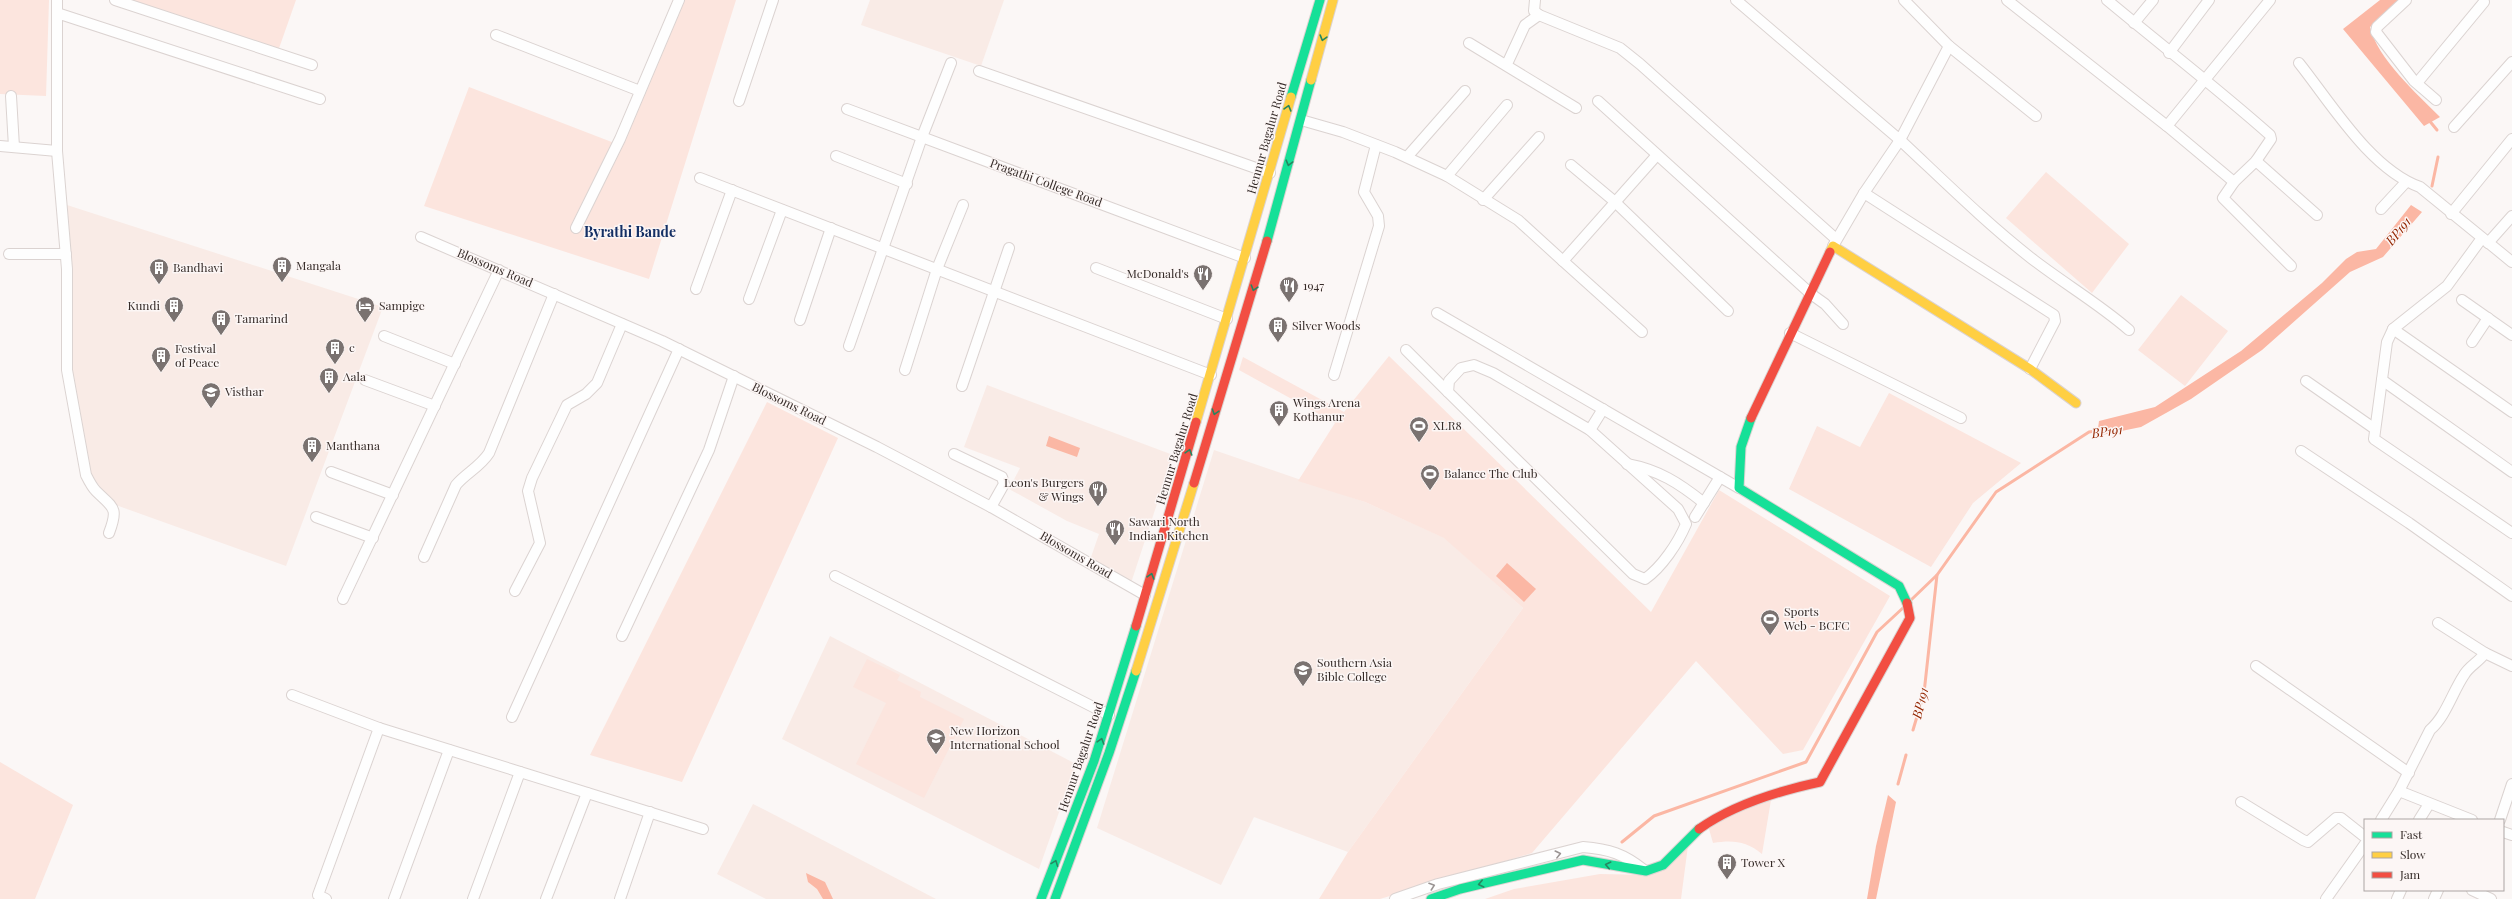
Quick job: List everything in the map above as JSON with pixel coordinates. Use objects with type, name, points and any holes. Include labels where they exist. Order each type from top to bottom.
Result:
[{"type":"main road","name":"Hennur Bagalur Road","points":[[1041,899],[1094,761],[1109,715],[1227,320],[1320,0]]},
{"type":"main road","name":"Hennur Bagalur Road","points":[[1055,899],[1109,753],[1148,634],[1255,284],[1333,0]]},
{"type":"main road","points":[[1430,899],[1460,889],[1583,860],[1646,871],[1663,865],[1696,830],[1721,813],[1792,788],[1820,782],[1910,618],[1910,608],[1900,586],[1739,488],[1740,447],[1744,433],[1790,333],[1811,294],[1834,242],[2030,369],[2076,403]]},
{"type":"main road","points":[[1135,630],[1148,634]]},
{"type":"street","points":[[57,0],[57,151],[66,254],[67,370],[86,475],[95,490],[112,505],[115,515],[109,533]]},
{"type":"street","points":[[115,0],[312,65]]},
{"type":"street","points":[[576,228],[620,139],[679,0]]},
{"type":"street","points":[[739,101],[773,0]]},
{"type":"street","points":[[1535,0],[1534,11],[1539,15],[1620,48],[1666,85],[1834,242],[1900,140],[1949,46]]},
{"type":"street","points":[[1736,0],[1900,140],[1991,225],[2032,258],[2107,311],[2129,330]]},
{"type":"street","points":[[1904,0],[1949,46],[2036,116]]},
{"type":"street","points":[[2007,0],[2167,126],[2234,182]]},
{"type":"street","points":[[2107,0],[2169,53],[2205,78],[2270,135],[2271,139],[2256,161],[2223,195],[2225,202],[2291,266]]},
{"type":"street","points":[[2134,23],[2153,0]]},
{"type":"street","points":[[2169,53],[2209,0]]},
{"type":"street","points":[[2167,126],[2270,0]]},
{"type":"street","points":[[2406,0],[2377,27],[2376,32],[2417,84],[2436,100]]},
{"type":"street","points":[[2417,84],[2484,2]]},
{"type":"street","points":[[57,13],[320,98]]},
{"type":"street","points":[[1507,64],[1525,25],[1539,15]]},
{"type":"street","points":[[496,35],[640,91]]},
{"type":"street","points":[[1469,43],[1507,64],[1576,108]]},
{"type":"street","points":[[2454,128],[2512,62]]},
{"type":"street","points":[[849,346],[907,184],[922,137],[951,63]]},
{"type":"street","points":[[2299,63],[2353,132],[2382,164],[2406,182],[2420,187],[2451,214],[2512,262]]},
{"type":"street","points":[[980,71],[1270,173]]},
{"type":"street","points":[[1407,158],[1465,91]]},
{"type":"street","points":[[11,96],[14,148]]},
{"type":"street","points":[[1598,101],[1811,294],[1825,304],[1843,324]]},
{"type":"street","points":[[1447,176],[1507,105]]},
{"type":"street","name":"Pragathi College Road","points":[[847,109],[1245,258]]},
{"type":"street","points":[[1301,120],[1376,145],[1407,158],[1447,176],[1483,200],[1489,201],[1518,220],[1642,332]]},
{"type":"street","points":[[1483,200],[1539,138]]},
{"type":"street","points":[[2451,214],[2512,139]]},
{"type":"street","points":[[1334,375],[1379,226],[1378,216],[1364,192],[1376,145]]},
{"type":"street","points":[[0,146],[57,151]]},
{"type":"street","points":[[1563,261],[1657,155]]},
{"type":"street","points":[[836,156],[907,184]]},
{"type":"street","points":[[2256,161],[2318,216]]},
{"type":"street","points":[[1572,165],[1614,202],[1728,311]]},
{"type":"street","points":[[700,178],[1211,374]]},
{"type":"street","points":[[2381,209],[2406,182]]},
{"type":"street","points":[[696,289],[732,190]]},
{"type":"street","points":[[1864,194],[2054,315],[2055,321],[2030,369]]},
{"type":"street","points":[[905,370],[937,269],[963,205]]},
{"type":"street","points":[[749,299],[782,210]]},
{"type":"street","points":[[2512,216],[2485,241],[2447,286],[2393,330],[2387,342],[2374,439],[2512,533]]},
{"type":"street","points":[[800,320],[831,228]]},
{"type":"street","name":"Blossoms Road","points":[[421,236],[679,349],[734,376],[991,507],[1145,595]]},
{"type":"street","points":[[962,386],[1009,248]]},
{"type":"street","points":[[9,254],[66,254]]},
{"type":"street","points":[[1096,268],[1227,320]]},
{"type":"street","points":[[344,598],[499,270]]},
{"type":"street","points":[[424,557],[456,485],[463,477],[482,464],[489,453],[554,294]]},
{"type":"street","points":[[2462,300],[2512,335]]},
{"type":"street","points":[[1437,313],[1739,488]]},
{"type":"street","points":[[2472,342],[2488,318]]},
{"type":"street","points":[[515,591],[540,543],[528,491],[532,478],[567,405],[586,394],[597,383],[622,324]]},
{"type":"street","points":[[2393,330],[2512,412]]},
{"type":"street","points":[[1790,333],[1961,418]]},
{"type":"street","points":[[384,336],[455,364]]},
{"type":"street","points":[[512,717],[679,349]]},
{"type":"street","points":[[1406,350],[1448,392],[1633,574],[1645,579],[1655,572],[1682,533],[1686,524],[1678,510],[1590,430],[1493,373],[1474,365],[1461,368],[1449,381],[1448,392]]},
{"type":"street","points":[[622,636],[709,450],[734,376]]},
{"type":"street","points":[[365,380],[435,406]]},
{"type":"street","points":[[2382,380],[2512,472]]},
{"type":"street","points":[[2306,381],[2375,429]]},
{"type":"street","points":[[1590,430],[1603,409]]},
{"type":"street","points":[[2301,451],[2409,523],[2512,596]]},
{"type":"street","points":[[954,454],[1002,477],[1004,484],[991,507]]},
{"type":"street","points":[[1627,464],[1649,468],[1680,484],[1704,503]]},
{"type":"street","points":[[331,472],[393,495]]},
{"type":"street","points":[[1695,517],[1720,477]]},
{"type":"street","points":[[316,517],[373,538]]},
{"type":"street","points":[[835,576],[1109,715]]},
{"type":"street","points":[[2438,623],[2485,653],[2512,666]]},
{"type":"street","points":[[2382,819],[2409,773],[2430,730],[2438,723],[2465,673],[2480,660],[2485,653]]},
{"type":"street","points":[[2256,666],[2409,773]]},
{"type":"street","points":[[292,695],[379,728],[702,829]]},
{"type":"street","points":[[326,899],[318,895],[379,728]]},
{"type":"street","points":[[394,899],[449,750]]},
{"type":"street","points":[[473,899],[520,772]]},
{"type":"street","points":[[2500,819],[2512,784]]},
{"type":"street","points":[[2399,791],[2469,819]]},
{"type":"street","points":[[546,899],[587,793]]},
{"type":"street","points":[[2241,802],[2308,842],[2336,818],[2341,818],[2364,836]]},
{"type":"street","points":[[2421,819],[2429,804]]},
{"type":"street","points":[[620,899],[650,812]]},
{"type":"street","points":[[2326,899],[2364,845]]},
{"type":"street","points":[[1395,899],[1438,884],[1583,847],[1600,848],[1626,856],[1646,871]]},
{"type":"street","points":[[2474,891],[2487,898]]},
{"type":"shaded area","points":[[0,0],[49,0],[46,96],[0,94]]},
{"type":"shaded area","points":[[125,0],[296,0],[277,54]]},
{"type":"shaded area","points":[[684,0],[736,0],[649,279],[424,206],[469,87],[622,146]]},
{"type":"shaded area","points":[[870,0],[1004,0],[981,66],[861,25]]},
{"type":"shaded area","points":[[2046,172],[2129,244],[2092,293],[2006,218]]},
{"type":"shaded area","name":"Visthar","points":[[67,205],[383,307],[286,566],[113,504],[89,472],[72,379]]},
{"type":"shaded area","points":[[2181,295],[2228,331],[2185,386],[2138,350]]},
{"type":"shaded area","points":[[1389,356],[1651,612],[1719,490],[1890,596],[1803,750],[1783,754],[1696,661],[1532,853],[1380,899],[1319,899],[1348,852],[1523,608],[1444,538],[1365,502],[1298,481],[1335,423],[1239,370],[1243,357],[1344,412]]},
{"type":"shaded area","points":[[987,385],[1173,455],[1131,583],[1090,560],[1099,534],[1067,521],[1009,489],[1020,468],[964,447]]},
{"type":"shaded area","points":[[1889,393],[2021,463],[1973,503],[1931,567],[1789,489],[1817,426],[1860,447]]},
{"type":"shaded area","points":[[767,402],[838,438],[682,782],[590,755]]},
{"type":"shaded area","name":"Southern Asia Bible College","points":[[1214,450],[1365,502],[1445,538],[1523,608],[1348,852],[1254,817],[1221,885],[1097,828]]},
{"type":"shaded area","name":"New Horizon International School","points":[[830,636],[1076,764],[1039,869],[782,739]]},
{"type":"shaded area","points":[[867,659],[900,675],[897,680],[921,692],[920,697],[964,719],[924,798],[856,764],[886,703],[853,687]]},
{"type":"shaded area","points":[[0,762],[73,805],[35,899],[0,899]]},
{"type":"shaded area","points":[[1772,794],[1762,854],[1750,846],[1739,842],[1713,843],[1707,822]]},
{"type":"shaded area","points":[[753,804],[936,899],[766,899],[717,874]]},
{"type":"shaded area","points":[[1689,838],[1681,899],[1485,899],[1514,889],[1600,874],[1650,875]]},
{"type":"water","points":[[2380,0],[2399,0],[2370,27],[2374,39],[2389,63],[2399,75],[2440,117],[2424,126],[2343,29]]},
{"type":"water","points":[[2411,205],[2422,212],[2383,257],[2350,272],[2262,350],[2191,399],[2141,427],[2097,436],[2099,421],[2155,407],[2241,351],[2322,283],[2346,259],[2357,252],[2376,249]]},
{"type":"water","points":[[1049,436],[1080,448],[1077,457],[1046,446]]},
{"type":"water","points":[[1507,563],[1536,589],[1524,602],[1496,576]]},
{"type":"water","points":[[1888,795],[1896,802],[1876,899],[1867,899],[1876,846]]},
{"type":"water","points":[[806,873],[825,882],[833,899],[823,899],[817,889],[808,882]]},
{"type":"waterway","name":"BP191","points":[[2428,119],[2437,130]]},
{"type":"waterway","name":"BP191","points":[[2432,186],[2438,157]]},
{"type":"waterway","name":"BP191","points":[[1913,730],[1924,693],[1937,575],[1996,492],[2089,432],[2101,430]]},
{"type":"waterway","points":[[1911,600],[1937,575]]},
{"type":"waterway","points":[[1622,842],[1654,816],[1806,762],[1877,632],[1904,607]]},
{"type":"waterway","points":[[1898,784],[1906,755]]},
{"type":"traffic: fast","points":[[1291,97],[1320,0]]},
{"type":"traffic: fast","points":[[1267,241],[1311,80]]},
{"type":"traffic: fast","points":[[1751,418],[1741,447],[1739,488],[1899,586],[1907,603]]},
{"type":"traffic: fast","points":[[1041,899],[1094,761],[1136,626]]},
{"type":"traffic: fast","points":[[1055,899],[1109,753],[1136,671]]},
{"type":"traffic: fast","points":[[1431,899],[1460,889],[1583,860],[1646,871],[1663,865],[1699,829]]},
{"type":"traffic: slow","points":[[1311,80],[1333,0]]},
{"type":"traffic: slow","points":[[1196,422],[1291,97]]},
{"type":"traffic: slow","points":[[1830,252],[1833,246],[2030,369],[2076,403]]},
{"type":"traffic: slow","points":[[1136,671],[1194,483]]},
{"type":"traffic: jam","points":[[1194,483],[1267,241]]},
{"type":"traffic: jam","points":[[1751,418],[1830,252]]},
{"type":"traffic: jam","points":[[1136,626],[1196,422]]},
{"type":"traffic: jam","points":[[1699,829],[1727,812],[1772,794],[1820,782],[1910,618],[1907,603]]},
{"type":"place","name":"Mangala","points":[[282,283]]},
{"type":"place","name":"Bandhavi","points":[[159,285]]},
{"type":"place","name":"McDonald's","points":[[1203,291]]},
{"type":"place","name":"1947","points":[[1289,303]]},
{"type":"place","name":"Kundi","points":[[174,323]]},
{"type":"place","name":"Sampige","points":[[365,323]]},
{"type":"place","name":"Tamarind","points":[[221,336]]},
{"type":"place","name":"Silver Woods","points":[[1278,343]]},
{"type":"place","name":"c","points":[[335,365]]},
{"type":"place","name":"Festival of Peace","points":[[161,373]]},
{"type":"place","name":"Aala","points":[[329,394]]},
{"type":"place","name":"Visthar","points":[[211,409]]},
{"type":"place","name":"Wings Arena Kothanur","points":[[1279,427]]},
{"type":"place","name":"XLR8","points":[[1419,443]]},
{"type":"place","name":"Manthana","points":[[312,463]]},
{"type":"place","name":"Balance The Club","points":[[1430,491]]},
{"type":"place","name":"Leon's Burgers & Wings","points":[[1098,507]]},
{"type":"place","name":"Sawari North Indian Kitchen","points":[[1115,546]]},
{"type":"place","name":"Sports Web - BCFC","points":[[1770,636]]},
{"type":"place","name":"Southern Asia Bible College","points":[[1303,687]]},
{"type":"place","name":"New Horizon International School","points":[[936,755]]},
{"type":"place","name":"Tower X","points":[[1727,880]]},
{"type":"district","name":"Byrathi Bande","points":[[630,232]]}]
